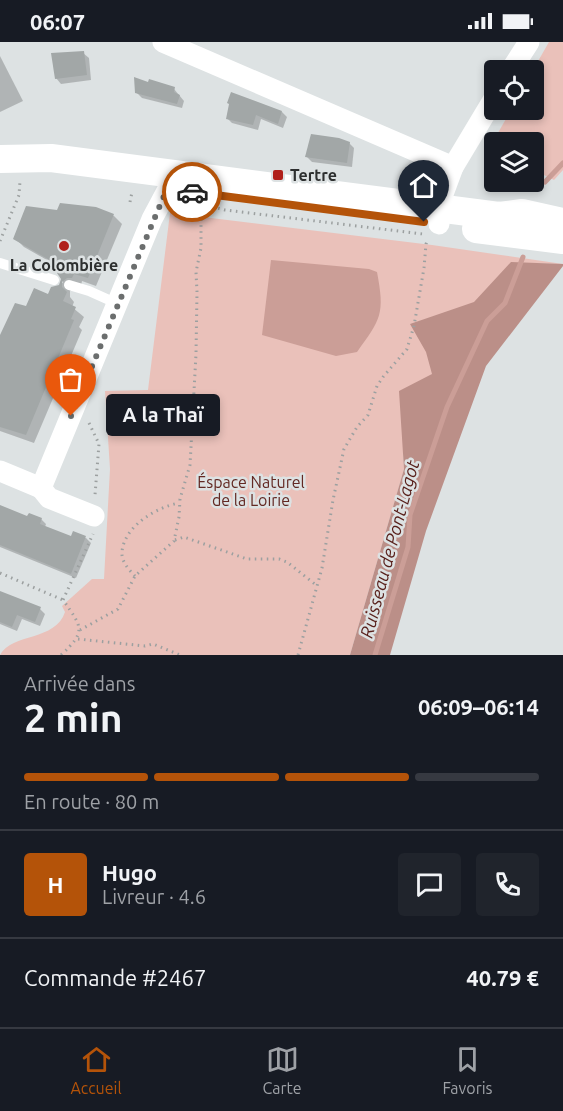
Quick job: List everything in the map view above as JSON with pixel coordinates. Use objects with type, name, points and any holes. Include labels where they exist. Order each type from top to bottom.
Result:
[{"type":"main road","points":[[9,166],[51,158],[201,191],[563,240]]},
{"type":"main road","points":[[9,166],[166,192],[436,222],[522,213],[563,222]]},
{"type":"main road","points":[[166,192],[169,179],[193,182],[201,191]]},
{"type":"street","points":[[163,42],[453,167]]},
{"type":"street","points":[[517,60],[529,42]]},
{"type":"street","points":[[436,222],[441,198],[453,167],[484,115]]},
{"type":"street","points":[[41,488],[166,192]]},
{"type":"street","points":[[0,471],[41,488],[49,498],[93,516]]},
{"type":"lane","points":[[0,263],[54,280]]},
{"type":"lane","points":[[69,285],[117,304]]},
{"type":"path","points":[[0,241],[19,195],[9,166]]},
{"type":"path","points":[[123,191],[132,192],[129,202]]},
{"type":"path","points":[[166,192],[201,191],[225,210],[436,222],[426,244],[414,326],[407,349],[383,376],[377,386],[368,415],[357,427],[344,449],[333,500],[327,544],[298,655]]},
{"type":"path","points":[[174,541],[183,484],[190,465],[196,354],[196,272],[201,248],[201,191]]},
{"type":"path","points":[[63,600],[94,531],[93,516],[99,444],[89,422],[71,416]]},
{"type":"path","points":[[135,576],[126,567],[122,553],[126,539],[144,519],[168,505],[179,503]]},
{"type":"path","points":[[80,630],[117,609],[135,576],[174,541],[184,537],[248,559],[279,559],[287,562],[316,585]]},
{"type":"path","points":[[0,573],[63,600],[80,630],[78,639],[62,655]]},
{"type":"path","points":[[78,639],[145,646],[153,644],[180,655]]},
{"type":"green space","points":[[549,42],[563,42],[563,170],[554,180],[544,175],[544,132],[499,132],[505,120],[544,120],[544,60],[539,60]]},
{"type":"green space","name":"Éspace Naturel de la Loirie","points":[[170,213],[432,245],[563,264],[511,263],[432,374],[403,448],[404,469],[350,655],[0,655],[14,643],[53,628],[65,612],[62,606],[92,579],[104,579],[110,469],[105,391],[148,390]]},
{"type":"shaded area","points":[[271,260],[369,269],[377,272],[381,298],[379,315],[357,352],[336,356],[262,335]]},
{"type":"shaded area","points":[[511,262],[563,264],[563,266],[486,366],[426,531],[390,655],[350,655],[404,469],[399,391],[432,374],[426,352],[410,324],[474,302]]},
{"type":"building","points":[[84,51],[87,75],[55,79],[51,53]]},
{"type":"building","points":[[134,77],[175,87],[174,92],[180,95],[177,104],[135,93]]},
{"type":"building","points":[[231,92],[282,111],[278,124],[256,115],[253,125],[226,119],[229,104],[227,103]]},
{"type":"building","points":[[311,134],[350,142],[347,163],[305,157]]},
{"type":"building","points":[[60,203],[96,207],[114,214],[88,278],[74,274],[72,278],[67,278],[62,282],[62,287],[67,292],[63,301],[76,307],[71,319],[74,320],[26,435],[0,427],[0,335],[15,303],[26,306],[34,288],[48,294],[51,287],[59,285],[61,279],[57,273],[60,266],[13,239],[26,206],[57,210]]},
{"type":"building","points":[[0,505],[27,516],[29,513],[42,518],[40,524],[71,536],[73,531],[86,536],[71,574],[0,545]]},
{"type":"building","points":[[0,591],[41,607],[35,622],[17,615],[12,627],[0,622]]},
{"type":"waterway","name":"Ruisseau de Pont-Lagot","points":[[545,182],[563,163]]},
{"type":"waterway","name":"Ruisseau de Pont-Lagot","points":[[375,655],[408,547],[410,515],[447,407],[487,321],[505,303],[523,257]]},
{"type":"way so far","points":[[71,416],[164,196],[168,189],[192,192]]},
{"type":"place","name":"Tertre","points":[[278,175]]},
{"type":"place","name":"La Colombière","points":[[64,246]]},
{"type":"place","name":"A la Thaï","points":[[71,416]]},
{"type":"route","points":[[192,192],[424,222]]}]
